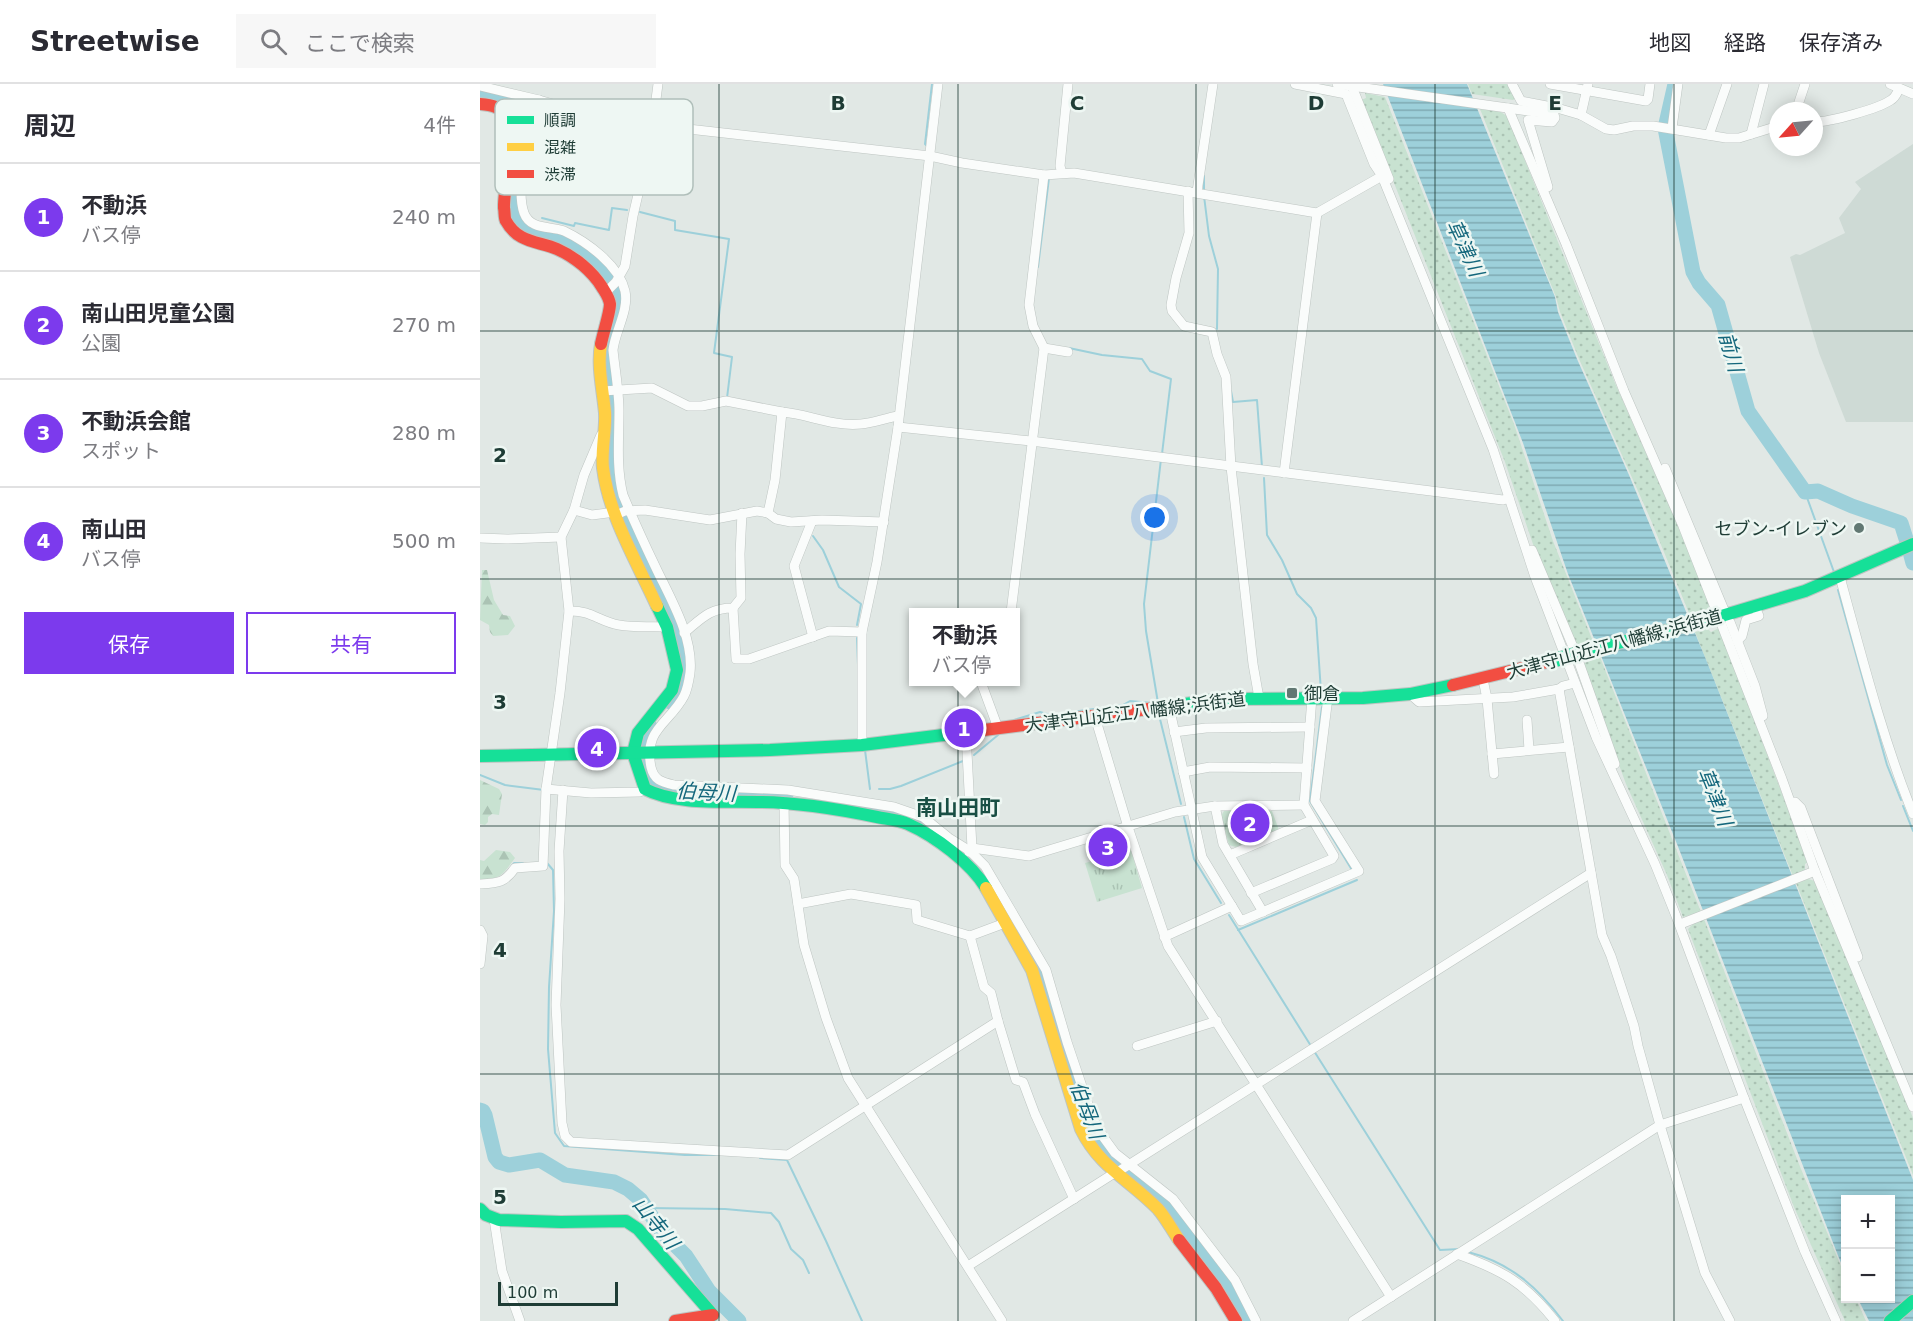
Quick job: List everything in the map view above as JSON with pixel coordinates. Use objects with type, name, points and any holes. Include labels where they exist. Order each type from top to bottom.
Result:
[{"type":"street","points":[[656,99],[658,84]]},
{"type":"street","points":[[862,745],[862,632],[884,522],[898,427],[938,84]]},
{"type":"street","points":[[1062,173],[1060,166],[1068,84]]},
{"type":"street","points":[[1213,84],[1193,191],[1190,233],[1176,278],[1172,310],[1184,326],[1212,333],[1226,378],[1231,467],[1253,664],[1259,698]]},
{"type":"street","points":[[1295,84],[1346,94],[1374,164],[1382,176]]},
{"type":"street","points":[[1337,84],[1550,114],[1555,110]]},
{"type":"street","points":[[1512,84],[1521,101],[1581,115],[1606,129],[1643,126],[1672,128],[1726,138],[1769,129]]},
{"type":"street","points":[[1550,84],[1587,87],[1646,101],[1650,84]]},
{"type":"street","points":[[1672,128],[1678,84]]},
{"type":"street","points":[[1709,135],[1727,84]]},
{"type":"street","points":[[1751,134],[1764,84]]},
{"type":"street","points":[[1799,102],[1805,84]]},
{"type":"street","points":[[1349,85],[1382,176],[1493,449],[1530,561],[1575,683],[1603,754],[1609,758],[1659,863],[1732,1058],[1744,1098],[1805,1252],[1836,1321]]},
{"type":"street","points":[[1349,85],[1497,450],[1534,556],[1573,651],[1576,668],[1625,801],[1668,895],[1808,1248],[1841,1321]]},
{"type":"street","points":[[480,86],[536,99]]},
{"type":"street","points":[[1823,121],[1891,101],[1895,86],[1913,94]]},
{"type":"street","points":[[1581,115],[1587,87]]},
{"type":"street","points":[[480,104],[495,106]]},
{"type":"street","points":[[1508,108],[1672,494],[1793,803],[1815,871],[1913,1107]]},
{"type":"street","points":[[1555,110],[1555,118],[1552,122],[1528,120],[1547,185],[1654,451]]},
{"type":"street","points":[[693,128],[930,156],[1044,175],[1062,173],[1193,191],[1317,213],[1382,176]]},
{"type":"street","points":[[1011,608],[1044,348],[1033,326],[1029,298],[1044,175]]},
{"type":"street","points":[[505,195],[505,220],[517,234],[530,242],[558,249],[612,285],[625,291],[624,310],[614,341],[619,408],[618,470],[623,495],[620,513]]},
{"type":"street","points":[[522,195],[525,214],[529,222],[562,230],[587,245],[608,263],[612,285],[610,306],[599,354],[605,433],[603,467],[609,495],[620,513],[690,660],[690,675],[684,696],[655,732],[650,753],[654,777],[664,783],[688,786],[788,790],[873,809],[968,853],[985,866],[1046,970],[1069,1065],[1079,1125],[1095,1155],[1104,1166],[1123,1168],[1173,1199],[1235,1280],[1256,1321]]},
{"type":"street","points":[[612,285],[626,266],[638,195]]},
{"type":"street","points":[[1284,473],[1317,213]]},
{"type":"street","points":[[1044,348],[1068,352]]},
{"type":"street","points":[[602,391],[652,388],[660,390],[682,405],[702,406],[726,401],[824,421],[860,424],[898,416]]},
{"type":"street","points":[[768,513],[775,480],[782,412]]},
{"type":"street","points":[[898,427],[1031,441],[1503,500],[1509,498]]},
{"type":"street","points":[[480,884],[496,883],[506,879],[515,868],[543,866],[546,789],[569,611],[561,537],[574,510],[592,455],[601,435],[605,433]]},
{"type":"street","points":[[574,510],[592,515],[654,511],[710,520],[757,512],[768,513],[776,519],[791,522],[851,520],[884,522]]},
{"type":"street","points":[[742,513],[740,546],[742,590],[741,598],[733,608],[736,659],[749,659],[830,631],[862,632]]},
{"type":"street","points":[[812,521],[794,566],[813,637]]},
{"type":"street","points":[[480,538],[561,537]]},
{"type":"street","name":"大津守山近江八幡線;浜街道","points":[[480,756],[650,753],[862,745],[1095,717],[1220,699],[1363,698],[1410,694],[1483,679],[1555,660],[1573,651],[1755,607],[1805,591],[1913,544]]},
{"type":"street","points":[[1530,561],[1573,651]]},
{"type":"street","points":[[1840,577],[1874,704],[1910,797],[1913,814]]},
{"type":"street","points":[[1737,641],[1742,636],[1746,620],[1758,616],[1755,607]]},
{"type":"street","points":[[569,611],[580,610],[617,625],[675,628],[697,620],[716,609],[733,608]]},
{"type":"street","points":[[1720,617],[1737,641],[1755,686],[1761,710],[1792,789],[1793,803]]},
{"type":"street","points":[[675,628],[678,670],[672,690],[638,733],[633,753],[645,789],[658,796],[705,801],[784,801],[873,809]]},
{"type":"street","points":[[1483,679],[1494,774]]},
{"type":"street","points":[[1410,694],[1419,702],[1487,699],[1559,689],[1575,683]]},
{"type":"street","points":[[983,686],[998,728]]},
{"type":"street","points":[[1559,689],[1602,935],[1634,1026],[1660,1125],[1705,1273],[1730,1321]]},
{"type":"street","points":[[1251,892],[1332,859],[1334,856],[1304,805],[1312,697]]},
{"type":"street","points":[[1168,706],[1202,857],[1241,921],[1359,871],[1315,801],[1328,697]]},
{"type":"street","points":[[1095,717],[1164,937],[1391,1297]]},
{"type":"street","points":[[1527,720],[1529,750]]},
{"type":"street","points":[[1174,732],[1206,728],[1310,727]]},
{"type":"street","points":[[966,733],[968,853],[1032,970],[1069,1065]]},
{"type":"street","points":[[1492,754],[1569,747]]},
{"type":"street","points":[[1183,772],[1210,767],[1306,768]]},
{"type":"street","points":[[546,789],[615,793],[640,792],[645,789]]},
{"type":"street","points":[[563,790],[559,851],[560,899],[556,1005],[562,1124],[563,1132],[568,1140],[584,1144],[788,1155],[998,1021]]},
{"type":"street","points":[[784,801],[785,865],[794,879],[804,945],[826,1018],[848,1078],[1002,1321]]},
{"type":"street","points":[[1625,801],[1630,820],[1739,1084]]},
{"type":"street","points":[[1793,803],[1801,808],[1886,1025],[1885,1037]]},
{"type":"street","points":[[968,853],[1029,856],[1191,809],[1215,806],[1304,805]]},
{"type":"street","points":[[1215,806],[1224,844],[1263,912]]},
{"type":"street","points":[[1230,855],[1312,820]]},
{"type":"street","points":[[1683,923],[1815,871]]},
{"type":"street","points":[[968,1266],[1591,873]]},
{"type":"street","points":[[798,904],[851,894],[902,902],[916,905],[916,920],[970,936],[1005,923]]},
{"type":"street","points":[[1164,937],[1232,906]]},
{"type":"street","points":[[480,930],[483,936],[480,964]]},
{"type":"street","points":[[970,936],[984,987],[992,993],[1016,1080],[1023,1082],[1035,1114],[1074,1198]]},
{"type":"street","points":[[1137,1046],[1216,1021]]},
{"type":"street","points":[[1353,1321],[1660,1125],[1744,1098]]},
{"type":"street","points":[[1123,1168],[1160,1212],[1224,1298],[1236,1321]]},
{"type":"street","points":[[480,1209],[494,1219],[561,1222],[626,1221],[638,1229],[716,1318]]},
{"type":"street","points":[[494,1219],[502,1270],[520,1321]]},
{"type":"street","points":[[1457,1254],[1496,1269],[1515,1281],[1534,1295],[1555,1321]]},
{"type":"street","points":[[1890,1321],[1913,1301]]},
{"type":"street","points":[[675,1321],[716,1318]]},
{"type":"shaded area","points":[[1913,144],[1913,422],[1846,422],[1819,353],[1790,257],[1800,255],[1845,233],[1839,218],[1861,189],[1855,182]]},
{"type":"green space","points":[[1468,84],[1508,84],[1515,98],[1513,100],[1472,94]]},
{"type":"green space","points":[[1365,93],[1385,97],[1514,424],[1553,541],[1594,644],[1576,647],[1535,550],[1505,462],[1361,100],[1366,98]]},
{"type":"green space","points":[[1480,109],[1499,111],[1507,116],[1615,383],[1711,607],[1709,613],[1691,618],[1650,518],[1579,359]]},
{"type":"green space","points":[[482,570],[487,570],[494,600],[503,615],[510,616],[515,626],[508,635],[493,636],[489,625],[480,620]]},
{"type":"green space","points":[[1719,628],[1808,862],[1805,864],[1805,870],[1793,876],[1695,632],[1708,629],[1711,632]]},
{"type":"green space","points":[[1600,657],[1701,912],[1683,917],[1667,875],[1626,784],[1582,664]]},
{"type":"green space","points":[[480,780],[499,789],[502,794],[499,815],[492,814],[485,825],[480,824]]},
{"type":"green space","points":[[1224,811],[1272,811],[1279,830],[1236,847],[1229,845],[1221,816]]},
{"type":"green space","points":[[496,850],[510,852],[515,858],[501,875],[480,879],[480,860],[484,861]]},
{"type":"green space","points":[[1131,850],[1142,888],[1097,902],[1085,863]]},
{"type":"green space","points":[[1808,879],[1815,881],[1913,1118],[1913,1175],[1796,883]]},
{"type":"green space","points":[[1704,919],[1841,1266],[1841,1303],[1858,1303],[1866,1321],[1845,1321],[1794,1207],[1688,929],[1694,923]]},
{"type":"water","name":"草津川","points":[[1383,84],[1467,84],[1555,297],[1558,312],[1577,359],[1629,475],[1705,657],[1913,1180],[1913,1321],[1869,1321],[1860,1303],[1895,1303],[1895,1195],[1841,1195],[1841,1263],[1677,844],[1568,574],[1523,443]]},
{"type":"waterway","points":[[927,146],[925,144],[932,84]]},
{"type":"waterway","name":"前川","points":[[1675,84],[1665,128],[1693,272],[1699,283],[1718,305],[1748,411],[1805,492],[1818,491],[1901,523],[1907,542]]},
{"type":"waterway","name":"伯母川","points":[[480,93],[502,99]]},
{"type":"waterway","points":[[1204,176],[1204,189]]},
{"type":"waterway","points":[[1038,267],[1049,178]]},
{"type":"waterway","name":"伯母川","points":[[513,195],[515,214],[523,229],[578,249],[602,269],[618,295],[618,306],[606,347],[612,406],[610,457],[612,476],[621,504],[660,587],[675,629],[683,675],[679,688],[670,702]]},
{"type":"waterway","points":[[1204,196],[1209,236],[1218,269],[1217,329]]},
{"type":"waterway","points":[[542,218],[574,226],[575,223],[609,230],[612,208],[627,210]]},
{"type":"waterway","points":[[640,212],[675,221],[675,230],[729,239],[714,353],[732,357],[727,398]]},
{"type":"waterway","points":[[1069,348],[1102,355],[1142,359],[1150,371],[1171,379],[1162,454]]},
{"type":"waterway","points":[[1231,391],[1233,402],[1257,400],[1262,467]]},
{"type":"waterway","points":[[1158,703],[1146,631],[1144,604],[1161,459]]},
{"type":"waterway","points":[[1264,478],[1267,535],[1282,560],[1297,594],[1311,608],[1316,618],[1321,692]]},
{"type":"waterway","points":[[1805,492],[1834,572]]},
{"type":"waterway","points":[[813,536],[823,550],[839,587],[861,604],[857,625]]},
{"type":"waterway","name":"前川","points":[[1910,552],[1913,563]]},
{"type":"waterway","points":[[1838,590],[1887,765],[1901,800]]},
{"type":"waterway","points":[[857,638],[858,665]]},
{"type":"waterway","points":[[1014,720],[1040,712],[1050,715],[1123,705],[1130,701],[1152,703]]},
{"type":"waterway","points":[[1322,707],[1310,801],[1352,870]]},
{"type":"waterway","points":[[1159,715],[1181,804]]},
{"type":"waterway","name":"伯母川","points":[[649,724],[643,739],[642,756],[645,773],[653,787],[672,791],[786,798]]},
{"type":"waterway","points":[[974,755],[998,735]]},
{"type":"waterway","points":[[865,750],[870,789]]},
{"type":"waterway","points":[[879,789],[901,786],[963,761]]},
{"type":"waterway","points":[[480,775],[505,785],[544,790]]},
{"type":"waterway","points":[[1903,806],[1913,831]]},
{"type":"waterway","name":"伯母川","points":[[854,807],[901,816],[943,839]]},
{"type":"waterway","points":[[1184,817],[1194,859],[1221,903]]},
{"type":"waterway","points":[[512,866],[514,863],[523,863]]},
{"type":"waterway","points":[[547,863],[553,870],[554,911],[548,1049],[555,1133],[564,1146],[685,1155],[719,1155]]},
{"type":"waterway","points":[[1238,930],[1357,880]]},
{"type":"waterway","points":[[1229,915],[1311,1046]]},
{"type":"waterway","name":"伯母川","points":[[1009,918],[1038,967],[1087,1122],[1102,1149],[1161,1198],[1233,1294],[1246,1321]]},
{"type":"waterway","points":[[1314,1051],[1440,1250],[1460,1249]]},
{"type":"waterway","name":"山寺川","points":[[480,1110],[485,1115],[495,1157],[499,1162],[509,1165],[540,1160],[565,1175],[614,1182],[628,1189],[641,1200],[662,1232],[686,1256],[709,1291],[739,1321]]},
{"type":"waterway","points":[[760,1158],[787,1160],[862,1321]]},
{"type":"waterway","points":[[647,1208],[725,1209],[771,1213],[779,1222],[791,1249],[803,1260],[809,1273]]},
{"type":"waterway","points":[[1468,1252],[1497,1263],[1522,1278],[1543,1297],[1563,1321]]},
{"type":"traffic: fast","points":[[1583,652],[1708,620],[1805,591],[1913,544]]},
{"type":"traffic: fast","points":[[657,606],[667,627],[677,670],[672,690],[638,733],[633,753],[645,789],[685,800],[803,805],[848,811],[908,824],[952,851],[971,869],[986,888]]},
{"type":"traffic: fast","points":[[1555,660],[1583,652]]},
{"type":"traffic: fast","points":[[1164,707],[1220,699],[1363,698],[1410,694],[1453,685]]},
{"type":"traffic: fast","points":[[480,756],[770,750],[862,745],[976,731]]},
{"type":"traffic: fast","points":[[480,1209],[486,1215],[499,1220],[626,1221],[638,1229],[713,1315]]},
{"type":"traffic: fast","points":[[1890,1321],[1913,1301]]},
{"type":"traffic: slow","points":[[601,344],[600,369],[605,413],[603,468],[606,486],[617,521],[657,606]]},
{"type":"traffic: slow","points":[[986,888],[1032,970],[1081,1129],[1106,1164],[1158,1209],[1179,1240]]},
{"type":"traffic: jam","points":[[480,104],[495,107]]},
{"type":"traffic: jam","points":[[505,195],[505,218],[516,234],[570,256],[583,265],[598,281],[610,304],[601,344]]},
{"type":"traffic: jam","points":[[1453,685],[1555,660]]},
{"type":"traffic: jam","points":[[976,731],[1164,707]]},
{"type":"traffic: jam","points":[[1179,1240],[1216,1288],[1236,1321]]},
{"type":"traffic: jam","points":[[675,1321],[713,1315]]},
{"type":"place","name":"セブン-イレブン","points":[[1859,528]]},
{"type":"place","name":"御倉","points":[[1292,693]]},
{"type":"place","name":"不動浜","points":[[964,728]]},
{"type":"place","name":"南山田","points":[[597,748]]},
{"type":"place","name":"南山田児童公園","points":[[1250,823]]},
{"type":"place","name":"不動浜会館","points":[[1108,847]]},
{"type":"district","name":"南山田町","points":[[958,808]]}]
